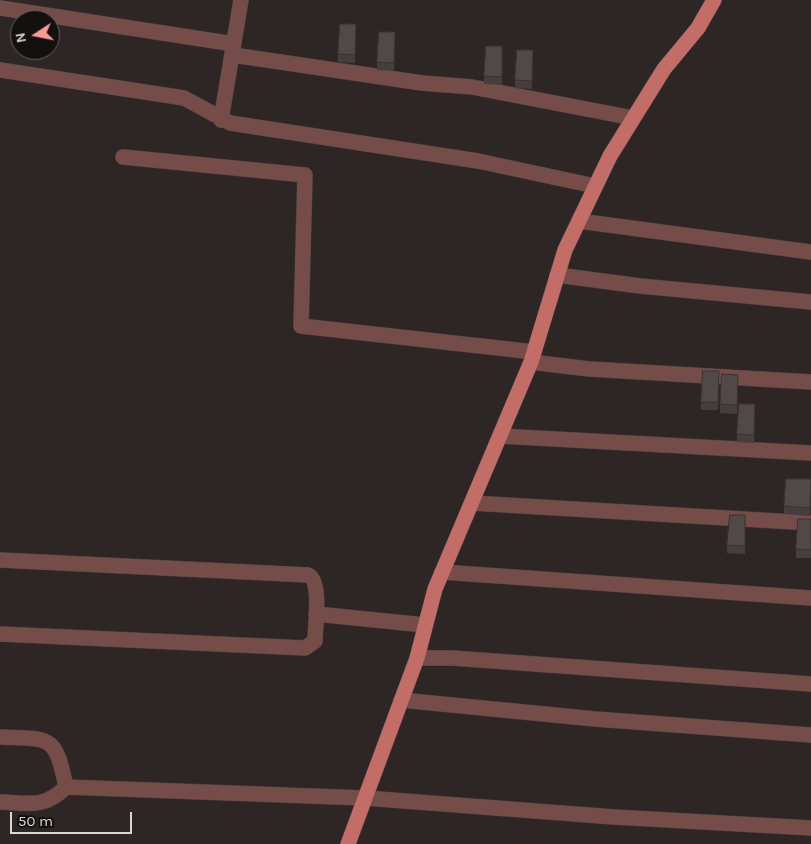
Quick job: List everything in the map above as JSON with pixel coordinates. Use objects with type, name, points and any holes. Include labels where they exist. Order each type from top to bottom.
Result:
[{"type":"main road","points":[[348,844],[417,658],[435,589],[532,357],[565,250],[610,156],[664,69],[698,28],[714,0]]},
{"type":"street","points":[[221,120],[241,0]]},
{"type":"street","points":[[0,8],[422,83],[472,87],[633,118]]},
{"type":"street","points":[[0,70],[184,98],[197,103],[221,120],[478,161],[595,186]]},
{"type":"street","points":[[123,157],[305,175],[301,326],[532,357],[589,369],[811,382]]},
{"type":"street","points":[[579,221],[811,252]]},
{"type":"street","points":[[557,275],[640,286],[811,302]]},
{"type":"street","points":[[500,436],[811,453]]},
{"type":"street","points":[[472,503],[553,510],[811,523]]},
{"type":"street","points":[[0,560],[308,575],[311,577],[316,588],[315,641],[305,648],[0,634]]},
{"type":"street","points":[[442,572],[811,598]]},
{"type":"street","points":[[316,614],[425,625]]},
{"type":"street","points":[[417,658],[452,658],[811,684]]},
{"type":"street","points":[[401,700],[595,719],[811,735]]},
{"type":"street","points":[[0,737],[40,739],[51,744],[60,756],[66,786]]},
{"type":"street","points":[[0,802],[42,804],[55,798],[66,786],[365,798],[614,817],[811,828]]},
{"type":"building","points":[[340,24],[356,24],[355,55],[338,54]]},
{"type":"building","points":[[379,32],[395,32],[394,63],[377,62]]},
{"type":"building","points":[[486,46],[502,46],[502,77],[484,76]]},
{"type":"building","points":[[517,50],[533,50],[532,81],[515,80]]},
{"type":"building","points":[[703,371],[719,371],[718,402],[701,402]]},
{"type":"building","points":[[722,374],[738,375],[737,405],[720,404]]},
{"type":"building","points":[[739,404],[755,404],[754,435],[737,434]]},
{"type":"building","points":[[786,479],[811,479],[810,508],[784,506]]},
{"type":"building","points":[[730,515],[745,515],[745,546],[727,545]]},
{"type":"building","points":[[798,519],[811,519],[811,550],[796,549]]}]
